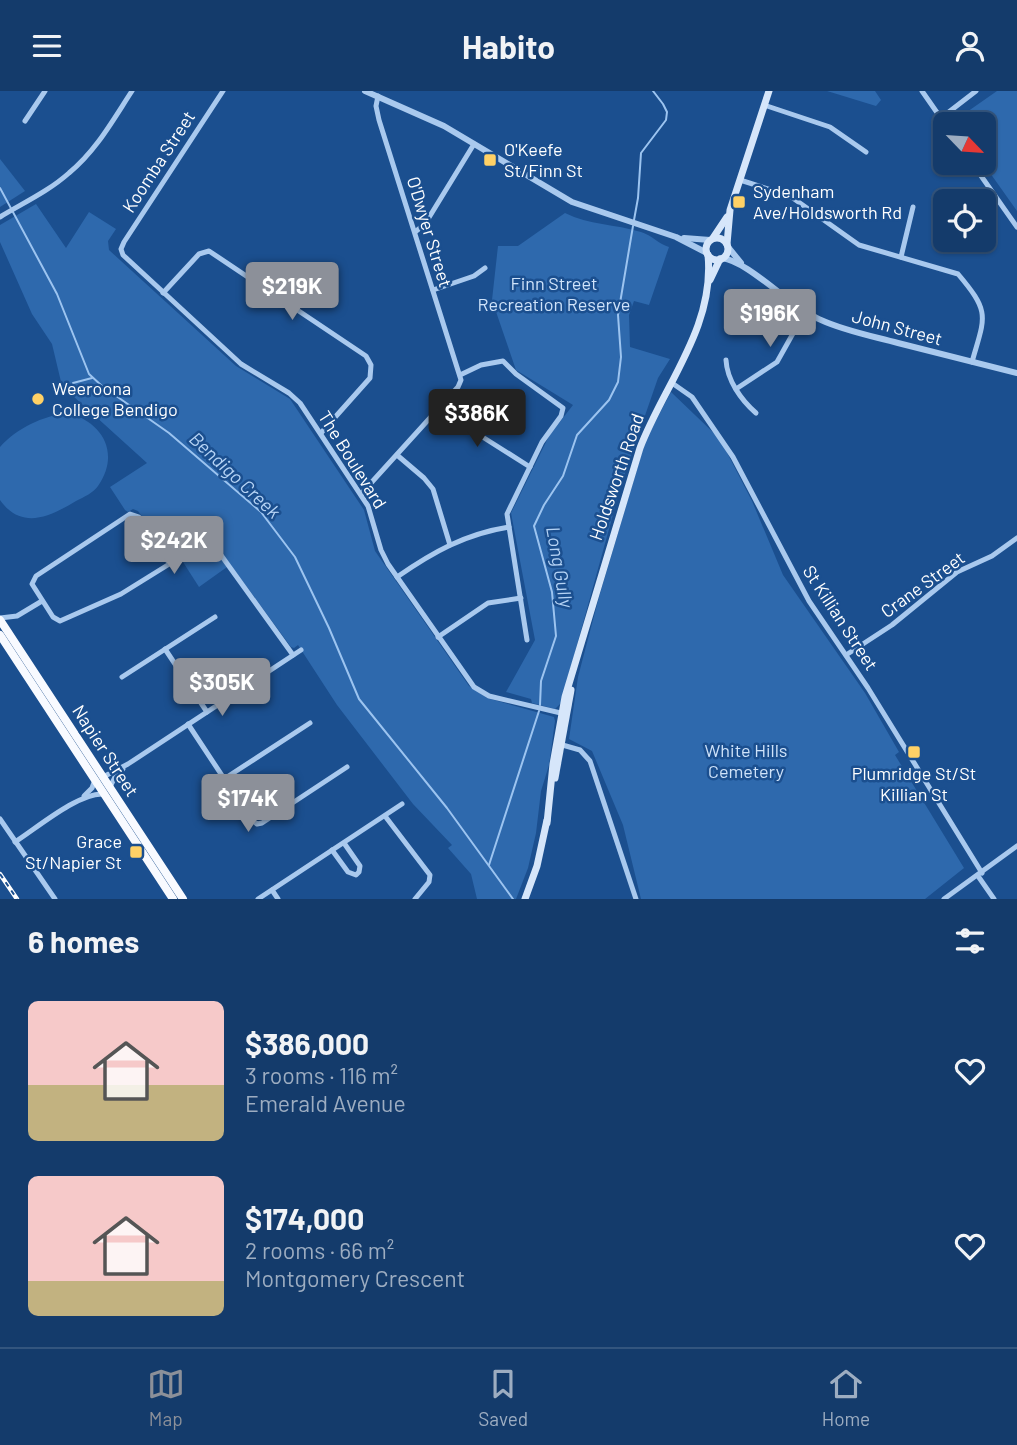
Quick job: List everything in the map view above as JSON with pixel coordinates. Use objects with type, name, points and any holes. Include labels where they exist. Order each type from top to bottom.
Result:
[{"type":"highway","name":"Napier Street","points":[[0,619],[4,634],[107,790],[126,827],[173,899]]},
{"type":"highway","points":[[99,778],[126,827]]},
{"type":"highway","name":"Napier Street","points":[[107,790],[123,807],[183,899]]},
{"type":"highway","points":[[123,807],[145,848],[142,852]]},
{"type":"main road","points":[[730,210],[706,246],[713,259],[721,259],[727,254],[730,210],[769,91]]},
{"type":"main road","points":[[711,239],[723,239],[727,245]]},
{"type":"main road","name":"Holdsworth Road","points":[[525,899],[547,823],[564,714],[583,634],[640,448],[650,423],[689,349],[705,294],[708,254]]},
{"type":"main road","name":"Holdsworth Road","points":[[705,294],[721,259]]},
{"type":"street","points":[[25,121],[45,91]]},
{"type":"street","points":[[0,217],[57,183],[75,168],[97,144],[132,91]]},
{"type":"street","name":"Koomba Street","points":[[121,249],[222,91]]},
{"type":"street","points":[[365,91],[437,122],[565,198],[676,237],[708,254]]},
{"type":"street","points":[[922,91],[937,112]]},
{"type":"street","points":[[949,112],[976,91]]},
{"type":"street","name":"O'Dwyer Street","points":[[378,96],[378,117],[460,375]]},
{"type":"street","points":[[764,106],[830,127],[866,152]]},
{"type":"street","points":[[415,232],[425,224],[474,144]]},
{"type":"street","points":[[980,175],[1017,227]]},
{"type":"street","points":[[740,180],[789,196],[859,245],[958,274],[982,307],[984,320],[972,362]]},
{"type":"street","points":[[901,257],[914,207]]},
{"type":"street","points":[[676,237],[711,239]]},
{"type":"street","name":"John Street","points":[[727,245],[745,267]]},
{"type":"street","name":"The Boulevard","points":[[121,249],[125,258],[241,364],[293,396],[361,494],[371,512],[382,550],[397,577],[477,690],[489,697],[564,714]]},
{"type":"street","points":[[163,293],[199,254],[209,251],[363,354],[371,365],[368,381],[321,433]]},
{"type":"street","name":"John Street","points":[[721,259],[732,260],[745,267],[805,312],[820,320],[847,330],[1017,373]]},
{"type":"street","points":[[433,290],[474,276],[485,268]]},
{"type":"street","points":[[736,389],[777,362],[805,312]]},
{"type":"street","points":[[726,360],[728,374],[736,389],[756,412]]},
{"type":"street","points":[[361,494],[459,386],[460,375],[481,365],[503,361],[516,375],[561,405],[562,414],[544,438],[507,513],[527,640]]},
{"type":"street","points":[[371,365],[381,363]]},
{"type":"street","name":"St Killian Street","points":[[673,383],[692,397],[738,464],[802,590],[846,656],[994,899]]},
{"type":"street","points":[[442,405],[481,436],[530,467]]},
{"type":"street","points":[[397,456],[433,489],[450,545]]},
{"type":"street","points":[[169,563],[139,517],[130,514],[36,576],[32,584],[53,617],[60,621],[121,594],[169,563],[202,541],[210,541],[293,655]]},
{"type":"street","points":[[397,577],[424,558],[476,533],[509,527]]},
{"type":"street","name":"Crane Street","points":[[846,656],[892,625],[957,572],[989,558],[1017,538]]},
{"type":"street","points":[[438,637],[488,603],[521,597]]},
{"type":"street","points":[[0,619],[13,618],[42,601]]},
{"type":"street","points":[[4,634],[22,613]]},
{"type":"street","points":[[122,677],[215,617]]},
{"type":"street","points":[[165,649],[207,712]]},
{"type":"street","points":[[15,842],[79,800],[99,778],[128,764],[301,650]]},
{"type":"street","points":[[224,779],[310,723]]},
{"type":"street","points":[[188,724],[250,818],[259,824],[347,767]]},
{"type":"street","points":[[559,743],[580,750],[592,764],[636,899]]},
{"type":"street","points":[[79,800],[107,790],[128,764]]},
{"type":"street","points":[[258,899],[402,804]]},
{"type":"street","points":[[385,816],[430,875],[429,882],[415,899]]},
{"type":"street","points":[[0,819],[55,899]]},
{"type":"street","points":[[332,851],[348,872],[356,875],[360,866],[344,843]]},
{"type":"street","points":[[944,899],[1017,846]]},
{"type":"street","points":[[272,890],[278,899]]},
{"type":"green space","points":[[827,91],[875,91],[881,100],[876,106]]},
{"type":"green space","points":[[997,91],[1017,91],[1017,211],[992,175],[996,175],[996,112],[967,112]]},
{"type":"green space","points":[[0,159],[25,191],[0,207]]},
{"type":"green space","points":[[36,204],[66,248],[89,212],[116,229],[108,241],[109,250],[236,366],[290,399],[364,510],[375,551],[469,686],[487,698],[554,717],[549,765],[541,791],[536,833],[528,868],[516,899],[477,899],[471,874],[448,848],[452,845],[413,804],[337,705],[298,645],[291,647],[211,538],[205,536],[170,556],[138,511],[125,510],[110,487],[147,463],[62,386],[52,344],[32,314],[0,242],[0,225]]},
{"type":"green space","name":"Finn Street Recreation Reserve","points":[[565,213],[583,220],[641,232],[669,247],[649,305],[634,301],[629,315],[630,347],[670,359],[658,378],[622,482],[561,703],[555,709],[506,692],[535,640],[511,513],[549,436],[573,405],[516,370],[492,300],[498,246],[518,246]]},
{"type":"green space","name":"White Hills Cemetery","points":[[671,392],[720,439],[752,501],[783,575],[865,693],[899,752],[895,755],[964,868],[925,899],[641,899],[623,825],[592,751],[569,739],[578,677],[599,597],[646,439]]},
{"type":"green space","points":[[67,413],[90,423],[104,440],[108,451],[105,474],[94,491],[57,512],[37,518],[18,515],[0,500],[0,447],[31,424]]},
{"type":"green space","points":[[210,545],[227,567],[199,587],[183,562]]},
{"type":"waterway","name":"Long Gully","points":[[634,220],[641,153],[666,120],[667,112],[653,91]]},
{"type":"waterway","name":"Bendigo Creek","points":[[0,188],[57,294],[89,374],[169,433],[261,512],[295,557],[359,699],[447,808],[513,899]]},
{"type":"waterway","name":"Long Gully","points":[[540,705],[541,681],[556,636],[552,592],[534,526],[563,476],[577,435],[609,400],[618,382],[621,357],[618,315],[633,226]]},
{"type":"waterway","points":[[73,383],[92,378]]},
{"type":"waterway","name":"Long Gully","points":[[489,865],[539,711]]},
{"type":"railway","points":[[0,874],[17,899]]},
{"type":"place","name":"O'Keefe St/Finn St","points":[[490,160]]},
{"type":"place","name":"Sydenham Ave/Holdsworth Rd","points":[[739,202]]},
{"type":"place","name":"Weeroona College Bendigo","points":[[38,399]]},
{"type":"place","name":"Plumridge St/St Killian St","points":[[914,752]]},
{"type":"place","name":"Grace St/Napier St","points":[[136,852]]}]
